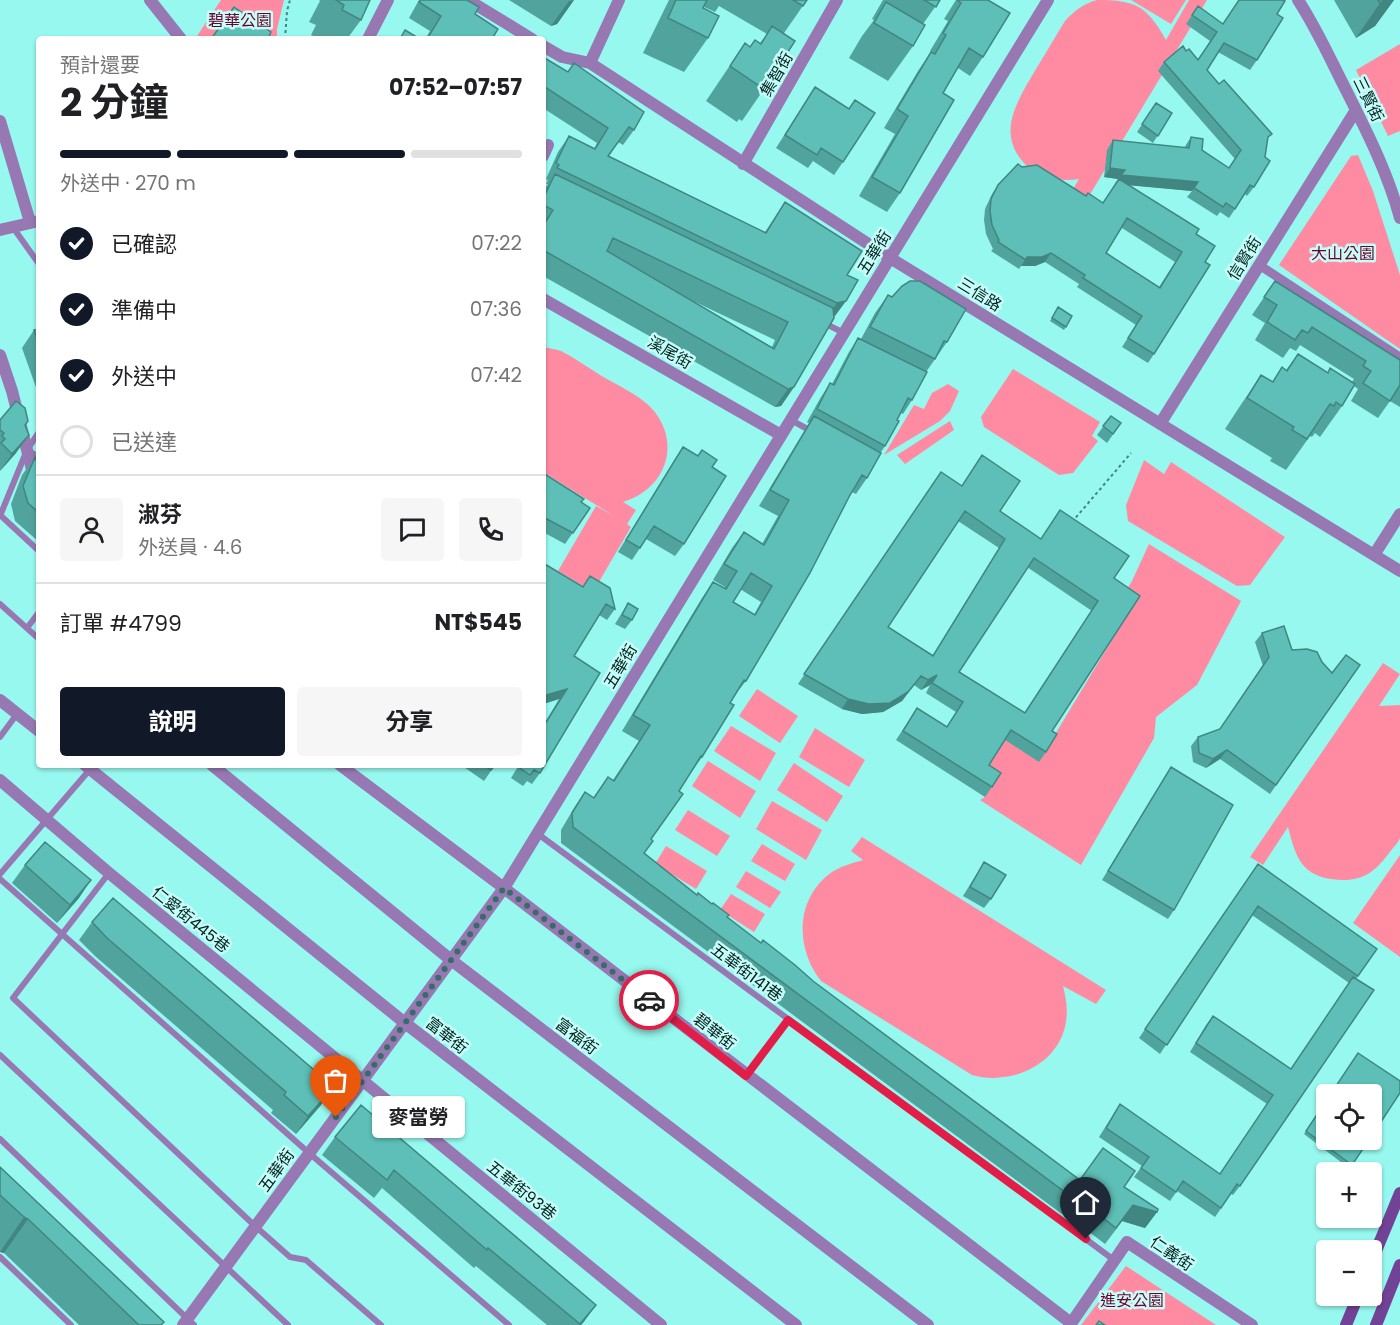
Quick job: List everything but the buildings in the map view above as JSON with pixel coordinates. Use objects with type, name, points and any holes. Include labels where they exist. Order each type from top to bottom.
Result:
[{"type":"main road","points":[[1381,1240],[1400,1193]]},
{"type":"main road","points":[[1376,1325],[1400,1265]]},
{"type":"main road","points":[[1346,1325],[1354,1306]]},
{"type":"street","points":[[150,0],[179,36]]},
{"type":"street","points":[[370,36],[388,0]]},
{"type":"street","points":[[468,0],[527,36]]},
{"type":"street","points":[[590,63],[618,0]]},
{"type":"street","name":"集智街","points":[[743,164],[837,0]]},
{"type":"street","name":"五華街","points":[[188,1323],[255,1226],[504,888],[1048,0]]},
{"type":"street","name":"三賢街","points":[[1298,0],[1321,39],[1356,110],[1384,171],[1400,218]]},
{"type":"street","name":"三信路","points":[[546,48],[562,57],[590,63],[890,258],[1400,572]]},
{"type":"street","name":"信賢街","points":[[1160,424],[1356,110]]},
{"type":"street","points":[[0,121],[35,221],[6,228]]},
{"type":"street","points":[[1259,265],[1400,357]]},
{"type":"street","name":"溪尾街","points":[[546,301],[781,435]]},
{"type":"street","points":[[0,354],[36,484]]},
{"type":"street","points":[[1374,555],[1400,514]]},
{"type":"street","points":[[0,700],[36,729]]},
{"type":"street","name":"富華街","points":[[93,768],[405,1023],[796,1325]]},
{"type":"street","name":"富福街","points":[[216,768],[451,960],[928,1325]]},
{"type":"street","name":"碧華街","points":[[343,768],[504,888],[1070,1324]]},
{"type":"street","name":"仁愛街445巷","points":[[0,780],[109,873],[362,1081]]},
{"type":"street","name":"五華街93巷","points":[[362,1081],[661,1325]]},
{"type":"street","name":"仁義街","points":[[1070,1324],[1127,1242],[1249,1324]]},
{"type":"lane","points":[[6,228],[36,261]]},
{"type":"lane","points":[[811,318],[842,339]]},
{"type":"lane","points":[[0,381],[12,391]]},
{"type":"lane","points":[[790,419],[822,437]]},
{"type":"lane","points":[[36,436],[27,450],[0,516],[36,548]]},
{"type":"lane","points":[[27,450],[36,456]]},
{"type":"lane","points":[[0,604],[36,636]]},
{"type":"lane","points":[[27,628],[36,616]]},
{"type":"lane","points":[[0,737],[17,714]]},
{"type":"lane","points":[[0,874],[91,768]]},
{"type":"lane","name":"五華街141巷","points":[[538,834],[1114,1260]]},
{"type":"lane","points":[[109,873],[14,998],[255,1226],[290,1257],[306,1260],[381,1325]]},
{"type":"lane","points":[[0,879],[309,1153],[508,1325]]},
{"type":"lane","points":[[746,1076],[788,1020]]},
{"type":"lane","points":[[0,1055],[288,1325]]},
{"type":"lane","points":[[0,1139],[188,1323]]},
{"type":"lane","points":[[0,1257],[70,1325]]},
{"type":"path","points":[[285,36],[290,0]]},
{"type":"path","points":[[1066,528],[1131,453]]},
{"type":"green space","name":"碧華公園","points":[[221,0],[284,0],[277,36],[197,36]]},
{"type":"green space","points":[[1097,0],[1122,1],[1139,7],[1153,19],[1166,40],[1189,0],[1207,0],[1083,206],[1069,196],[1079,179],[1052,178],[1032,170],[1017,154],[1012,142],[1011,129],[1012,117],[1022,93],[1065,21],[1080,8]]},
{"type":"green space","points":[[1131,0],[1186,0],[1171,24]]},
{"type":"green space","points":[[1400,44],[1400,131],[1388,136],[1356,70]]},
{"type":"green space","name":"大山公園","points":[[1358,155],[1373,191],[1400,275],[1400,349],[1279,265],[1351,156]]},
{"type":"green space","points":[[546,348],[559,350],[643,400],[662,424],[667,438],[664,465],[649,488],[623,502],[636,510],[627,524],[631,527],[593,592],[558,571],[596,506],[614,516],[546,474]]},
{"type":"green space","points":[[1013,369],[1100,422],[1092,436],[1098,441],[1073,473],[1059,475],[984,427],[981,417]]},
{"type":"green space","points":[[948,384],[959,391],[950,411],[940,421],[884,455],[914,405],[924,409],[932,393]]},
{"type":"green space","points":[[950,421],[954,430],[905,464],[897,455]]},
{"type":"green space","points":[[1144,460],[1164,474],[1171,462],[1285,537],[1250,585],[1237,586],[1128,521],[1126,505]]},
{"type":"green space","points":[[1149,544],[1241,601],[1197,685],[1156,717],[1154,738],[1081,865],[980,800],[985,797],[983,775],[1005,740],[1039,761],[1133,605],[1122,597]]},
{"type":"green space","points":[[1383,663],[1400,674],[1379,706],[1400,705],[1400,838],[1398,842],[1371,872],[1350,880],[1320,876],[1305,867],[1296,854],[1288,827],[1263,865],[1250,857]]},
{"type":"green space","points":[[757,689],[798,716],[780,743],[739,716]]},
{"type":"green space","points":[[731,726],[776,753],[760,781],[714,751]]},
{"type":"green space","points":[[815,728],[865,760],[849,787],[799,757]]},
{"type":"green space","points":[[708,761],[756,791],[740,818],[692,786]]},
{"type":"green space","points":[[794,763],[843,796],[827,822],[777,790]]},
{"type":"green space","points":[[772,801],[822,830],[806,860],[756,829]]},
{"type":"green space","points":[[688,810],[730,836],[717,856],[675,830]]},
{"type":"green space","points":[[862,837],[1106,990],[1096,1004],[1063,986],[1066,1022],[1062,1037],[1054,1050],[1031,1069],[1017,1074],[987,1078],[972,1075],[821,981],[812,968],[803,939],[805,909],[811,895],[832,872],[863,860],[851,851]]},
{"type":"green space","points":[[762,844],[795,864],[785,881],[751,861]]},
{"type":"green space","points":[[666,846],[707,871],[696,889],[655,864]]},
{"type":"green space","points":[[1400,855],[1400,957],[1353,923]]},
{"type":"green space","points":[[746,871],[781,892],[770,908],[736,887]]},
{"type":"green space","points":[[731,894],[765,914],[754,932],[720,910]]},
{"type":"green space","name":"進安公園","points":[[1126,1266],[1216,1325],[1081,1325]]},
{"type":"way so far","points":[[336,1117],[504,888],[649,1000]]},
{"type":"place","name":"麥當勞","points":[[336,1117]]},
{"type":"route","points":[[649,1000],[746,1076],[788,1020],[1086,1239]]}]
